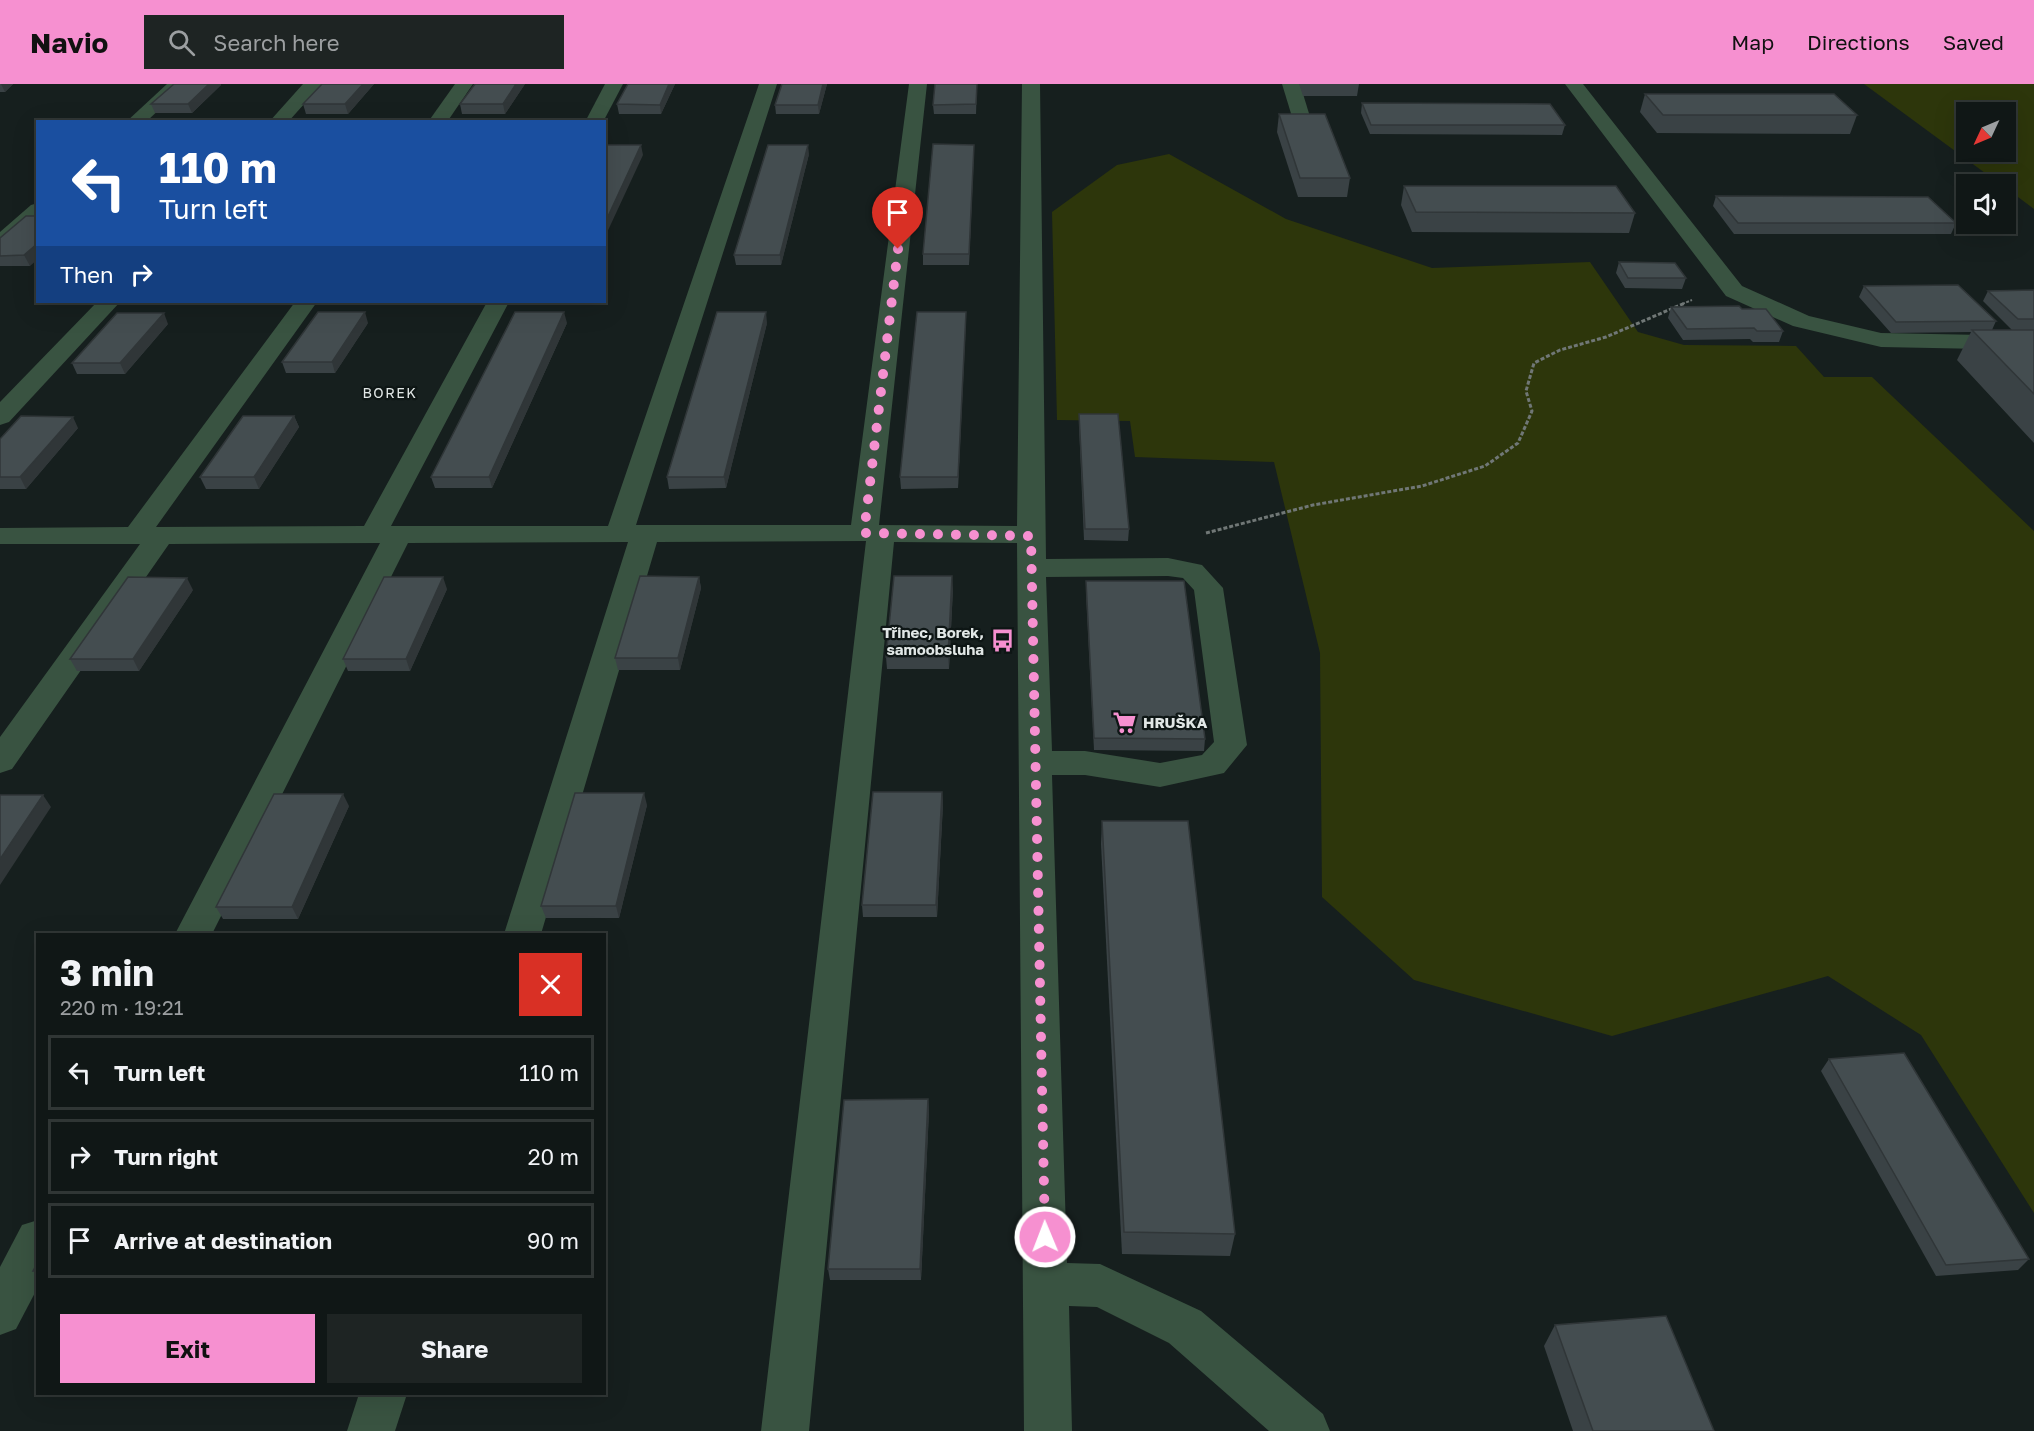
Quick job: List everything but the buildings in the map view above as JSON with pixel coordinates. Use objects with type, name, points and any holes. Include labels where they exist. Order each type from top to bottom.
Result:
[{"type":"street","points":[[137,120],[177,84]]},
{"type":"street","points":[[280,120],[313,84]]},
{"type":"street","points":[[438,120],[464,84]]},
{"type":"street","points":[[595,120],[614,84]]},
{"type":"street","points":[[523,933],[632,534],[768,84]]},
{"type":"street","points":[[785,1431],[918,84]]},
{"type":"street","points":[[1031,84],[1031,536],[1048,1431]]},
{"type":"street","points":[[1291,84],[1302,120]]},
{"type":"street","points":[[1574,84],[1734,291],[1801,321],[1881,340],[2034,343]]},
{"type":"street","points":[[0,243],[36,211]]},
{"type":"street","points":[[0,417],[108,303]]},
{"type":"street","points":[[0,761],[148,535],[305,303]]},
{"type":"street","points":[[194,933],[498,303]]},
{"type":"street","points":[[0,536],[872,533],[1031,536]]},
{"type":"street","points":[[1032,568],[1168,567],[1192,571],[1208,588],[1231,745],[1212,765],[1160,775],[1085,764],[1037,763]]},
{"type":"street","points":[[0,1313],[36,1244]]},
{"type":"street","points":[[1046,1284],[1100,1286],[1185,1327],[1306,1431]]},
{"type":"street","points":[[371,1431],[383,1395]]},
{"type":"path","points":[[1203,534],[1313,504],[1422,486],[1485,466],[1518,443],[1532,411],[1526,390],[1534,363],[1560,350],[1606,338],[1693,300],[1734,291]]},
{"type":"green space","points":[[1864,84],[2034,84],[2034,209],[2016,196],[2016,174],[1986,174],[1970,162],[2016,162],[2016,102],[1956,102],[1956,152]]},
{"type":"green space","points":[[1169,154],[1286,219],[1432,268],[1590,262],[1638,332],[1684,345],[1796,346],[1824,377],[1872,377],[2034,531],[2034,1213],[1921,1035],[1828,976],[1612,1036],[1414,980],[1322,897],[1320,653],[1274,462],[1135,457],[1130,421],[1057,420],[1052,212],[1117,165]]},
{"type":"place","name":"Třinec, Borek, samoobsluha","points":[[1002,641]]},
{"type":"place","name":"HRUŠKA","points":[[1125,722]]},
{"type":"district","name":"BOREK","points":[[390,392]]},
{"type":"route","points":[[898,249],[864,533],[1031,536],[1045,1237]]}]
